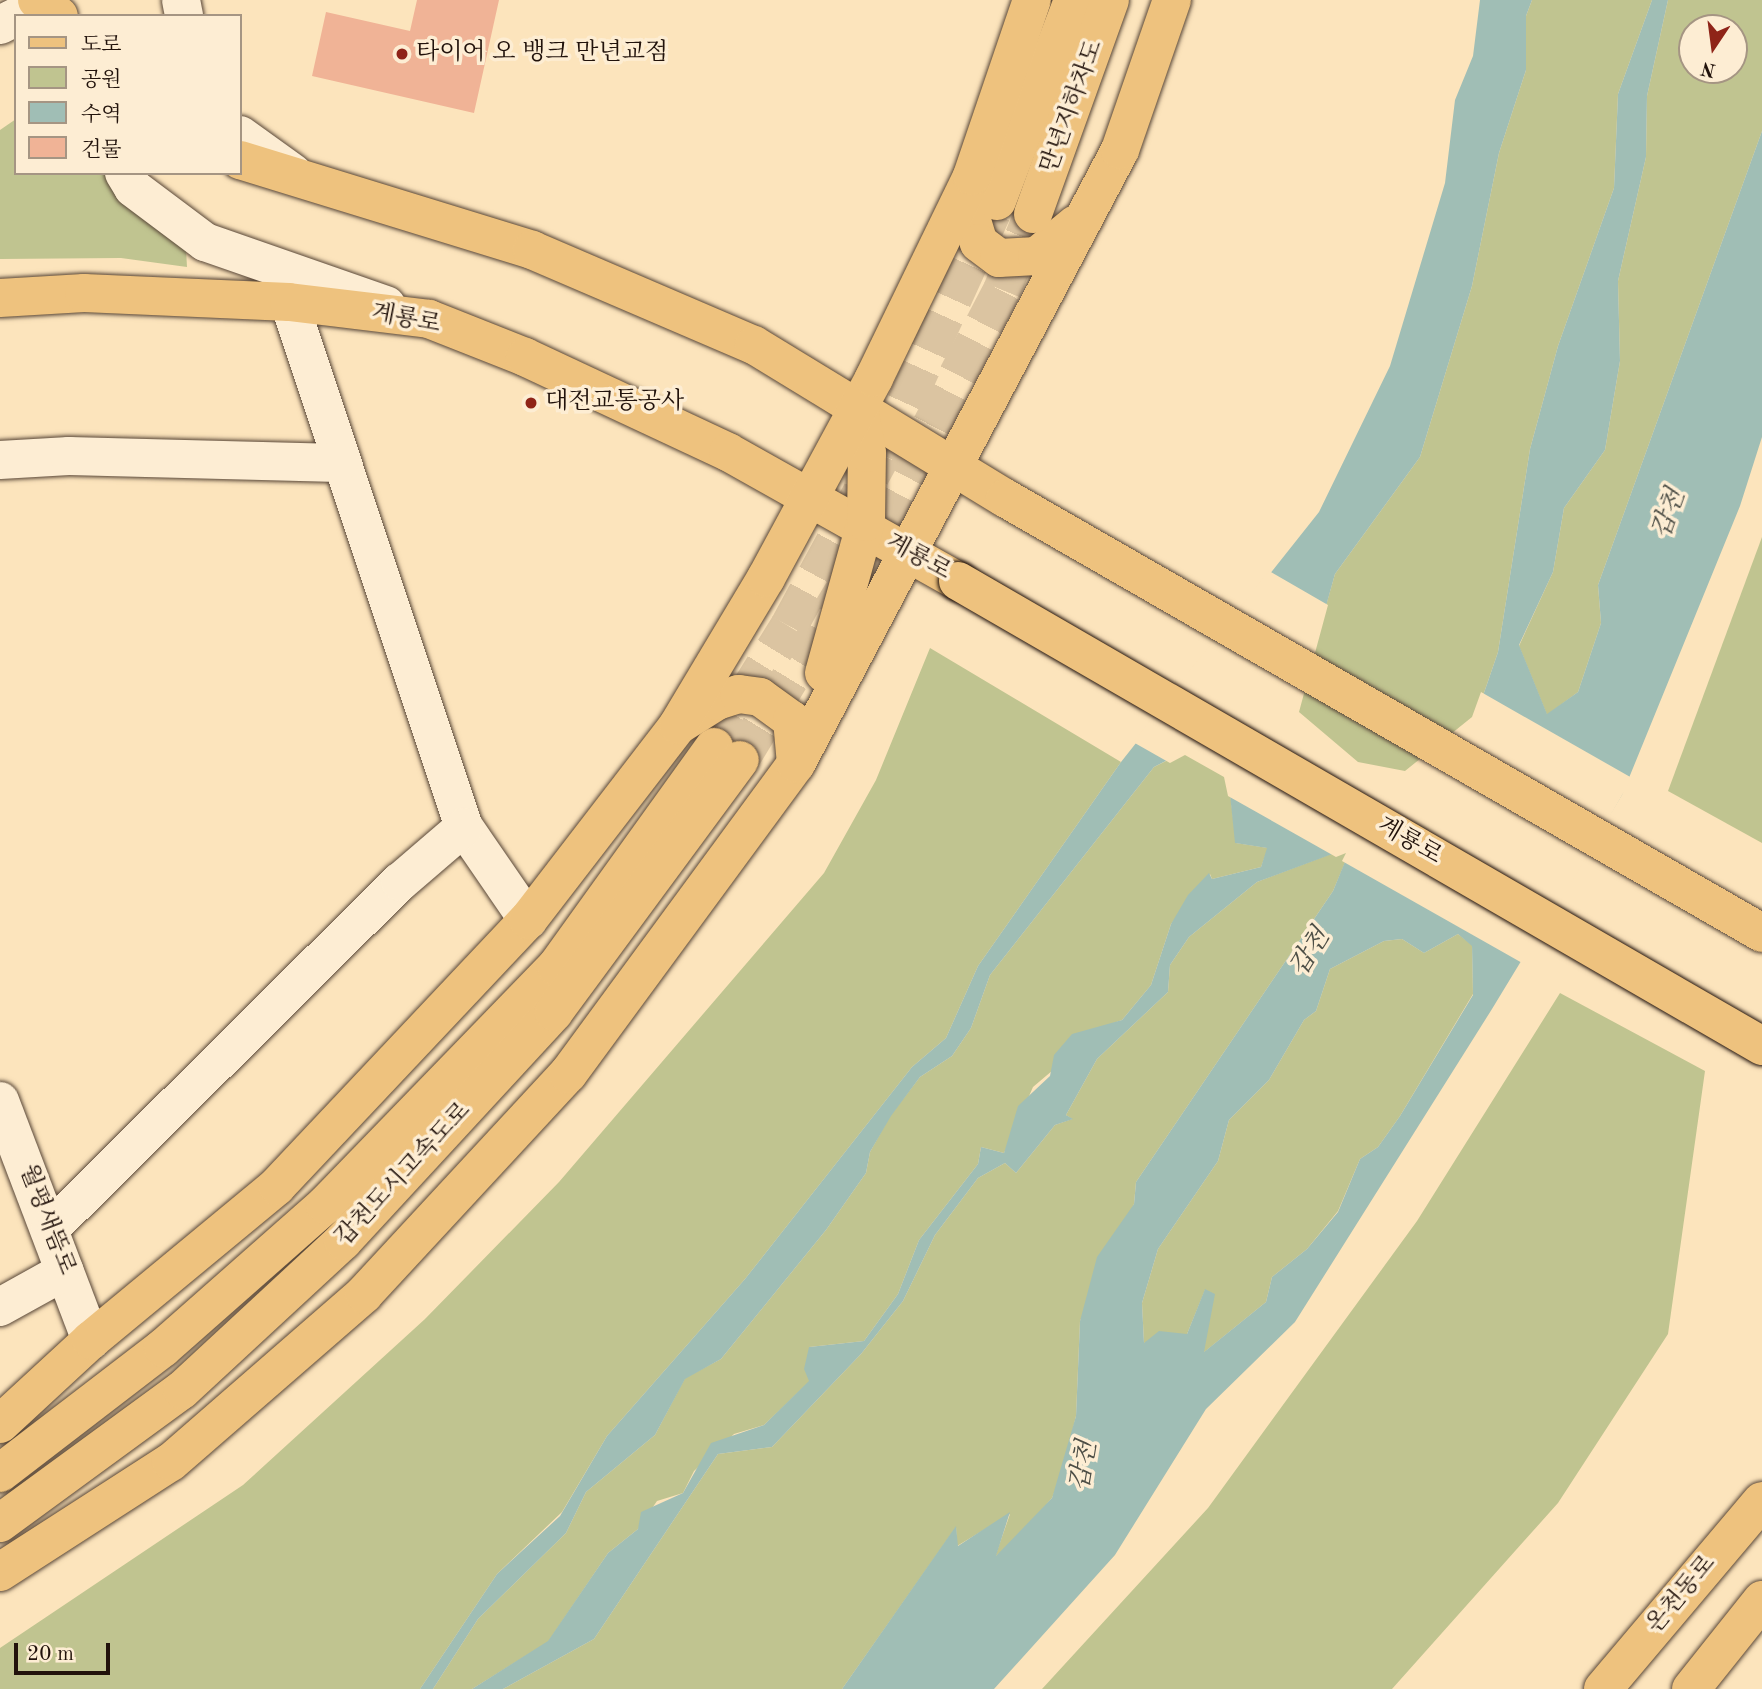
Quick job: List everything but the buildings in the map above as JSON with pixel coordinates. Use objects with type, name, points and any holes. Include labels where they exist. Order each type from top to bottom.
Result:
[{"type":"main road","points":[[1032,0],[984,188],[970,214],[979,243],[999,258],[1037,257],[1058,243],[1090,207]]},
{"type":"main road","name":"만년지하차도","points":[[984,188],[1073,0]]},
{"type":"main road","name":"만년지하차도","points":[[1033,214],[1110,0]]},
{"type":"main road","points":[[0,1573],[171,1462],[364,1294],[568,1074],[796,764],[957,467],[1120,150],[1172,0]]},
{"type":"main road","points":[[242,161],[312,186],[532,250],[754,345],[859,406],[1005,498],[1762,933]]},
{"type":"main road","points":[[0,1424],[90,1340],[277,1186],[528,920],[678,725],[811,499],[859,406],[984,188]]},
{"type":"main road","name":"계룡로","points":[[0,298],[84,293],[289,302],[429,319],[525,357],[704,441],[811,499],[958,581],[1762,1046]]},
{"type":"main road","points":[[796,764],[866,522],[867,453],[859,406]]},
{"type":"main road","points":[[678,725],[717,701],[739,694],[760,697],[792,720],[796,764]]},
{"type":"main road","name":"갑천도시고속도로","points":[[0,1473],[163,1348],[325,1205],[555,967],[727,754],[554,1012],[343,1241],[182,1390],[0,1523]]},
{"type":"main road","name":"온천동로","points":[[1603,1689],[1762,1501]]},
{"type":"main road","points":[[1690,1689],[1762,1600]]},
{"type":"street","points":[[242,136],[312,186]]},
{"type":"street","points":[[125,175],[134,188],[205,242],[429,319]]},
{"type":"street","points":[[289,302],[339,463],[464,827],[528,920]]},
{"type":"street","points":[[0,460],[69,456],[339,463]]},
{"type":"street","points":[[50,1229],[400,882],[464,827]]},
{"type":"street","name":"월평새뜸로","points":[[0,1101],[90,1340]]},
{"type":"street","points":[[0,1307],[65,1271]]},
{"type":"green space","points":[[1532,0],[1652,0],[1618,94],[1614,188],[1558,346],[1530,449],[1498,652],[1475,719],[1406,775],[1356,765],[1295,714],[1335,574],[1420,457],[1472,286],[1499,153],[1526,70],[1526,16]]},
{"type":"green space","points":[[1668,0],[1762,0],[1762,131],[1598,585],[1601,623],[1578,692],[1547,715],[1519,646],[1553,572],[1564,508],[1605,450],[1620,361],[1618,281],[1646,157],[1647,96]]},
{"type":"green space","points":[[14,120],[14,175],[105,175],[126,204],[186,249],[187,267],[121,258],[0,259],[0,130]]},
{"type":"green space","points":[[1762,537],[1762,843],[1668,791]]},
{"type":"green space","points":[[930,648],[1121,762],[978,966],[946,1038],[912,1067],[745,1279],[607,1436],[562,1512],[497,1574],[420,1689],[0,1689],[0,1648],[243,1485],[425,1319],[559,1182],[824,873],[876,780]]},
{"type":"green space","points":[[1186,751],[1228,775],[1236,843],[1268,848],[1261,867],[1212,879],[1210,874],[1171,924],[1151,985],[1122,1020],[1105,1026],[1033,1087],[1004,1153],[981,1147],[978,1164],[919,1240],[898,1294],[864,1341],[809,1347],[810,1381],[764,1425],[734,1434],[694,1471],[683,1493],[657,1501],[638,1529],[608,1553],[548,1642],[472,1689],[433,1689],[478,1619],[566,1533],[586,1492],[655,1435],[685,1378],[721,1359],[826,1230],[866,1173],[870,1152],[890,1116],[920,1077],[952,1056],[971,1028],[990,975],[1154,767]]},
{"type":"green space","points":[[1352,846],[1333,891],[1136,1182],[1134,1204],[1080,1321],[1076,1416],[1062,1473],[1052,1498],[1014,1541],[995,1557],[1010,1514],[957,1546],[956,1527],[842,1689],[503,1689],[594,1639],[718,1454],[772,1447],[861,1354],[903,1301],[935,1235],[978,1178],[1005,1163],[1016,1173],[1055,1125],[1072,1119],[1066,1115],[1097,1059],[1168,992],[1170,965],[1189,937],[1257,882]]},
{"type":"green space","points":[[1458,934],[1472,945],[1473,994],[1400,1116],[1378,1147],[1360,1159],[1338,1211],[1307,1249],[1272,1277],[1266,1302],[1203,1353],[1205,1290],[1187,1334],[1144,1343],[1142,1303],[1158,1249],[1218,1161],[1229,1120],[1269,1080],[1304,1020],[1316,1011],[1330,969],[1384,941],[1402,939],[1424,953]]},
{"type":"green space","points":[[1560,993],[1705,1071],[1668,1334],[1558,1503],[1392,1689],[1042,1689],[1208,1508],[1417,1221]]},
{"type":"water","name":"갑천","points":[[1480,0],[1532,0],[1526,16],[1526,70],[1499,153],[1472,286],[1420,457],[1335,574],[1296,713],[1356,765],[1406,775],[1475,719],[1498,652],[1530,449],[1558,346],[1614,188],[1618,94],[1652,0],[1668,0],[1647,96],[1646,157],[1618,281],[1620,361],[1605,450],[1564,508],[1553,572],[1519,645],[1547,714],[1578,692],[1601,623],[1598,585],[1762,131],[1762,437],[1740,506],[1622,795],[1492,1009],[1295,1322],[1206,1409],[1115,1555],[994,1689],[842,1689],[956,1526],[958,1546],[1010,1512],[996,1556],[1052,1498],[1076,1416],[1080,1321],[1097,1257],[1134,1204],[1136,1182],[1333,891],[1351,847],[1257,882],[1189,937],[1170,965],[1168,992],[1097,1059],[1066,1115],[1073,1119],[1055,1125],[1016,1173],[1005,1163],[978,1178],[935,1235],[903,1301],[861,1354],[772,1447],[718,1454],[594,1639],[503,1689],[472,1689],[548,1641],[608,1553],[638,1529],[641,1512],[683,1493],[711,1443],[764,1425],[809,1381],[804,1369],[809,1347],[864,1341],[898,1294],[919,1240],[978,1164],[981,1147],[1004,1153],[1018,1106],[1050,1076],[1054,1055],[1072,1034],[1122,1020],[1151,985],[1171,924],[1188,895],[1209,873],[1212,879],[1261,867],[1267,848],[1235,843],[1228,775],[1185,751],[1154,767],[990,975],[971,1028],[952,1056],[920,1077],[891,1116],[870,1152],[866,1173],[826,1230],[721,1359],[685,1379],[655,1435],[586,1492],[566,1533],[478,1619],[433,1689],[420,1689],[497,1574],[560,1516],[607,1436],[745,1279],[912,1067],[946,1038],[978,966],[1121,762],[1319,512],[1390,366],[1445,183],[1455,100],[1473,56]],"holes":[[[1458,934],[1472,946],[1473,995],[1400,1116],[1378,1147],[1360,1159],[1338,1212],[1307,1249],[1272,1277],[1266,1302],[1204,1352],[1215,1294],[1205,1289],[1187,1334],[1159,1331],[1144,1343],[1142,1303],[1158,1249],[1218,1161],[1229,1120],[1269,1080],[1304,1020],[1316,1011],[1330,969],[1384,941],[1402,939],[1424,953]]]},
{"type":"pier","points":[[1269,571],[1328,605],[1299,712],[1358,762],[1405,771],[1472,717],[1481,692],[1632,778],[1524,964],[1342,861],[1346,853],[1336,857],[1228,796],[1224,777],[1185,755],[1170,763],[1133,742]]},
{"type":"tunnel","points":[[714,747],[789,626],[882,455],[992,212]]},
{"type":"tunnel","points":[[740,760],[852,577],[1002,290],[1033,214]]},
{"type":"place","name":"타이어 오 뱅크 만년교점","points":[[402,54]]},
{"type":"place","name":"대전교통공사","points":[[531,403]]}]
